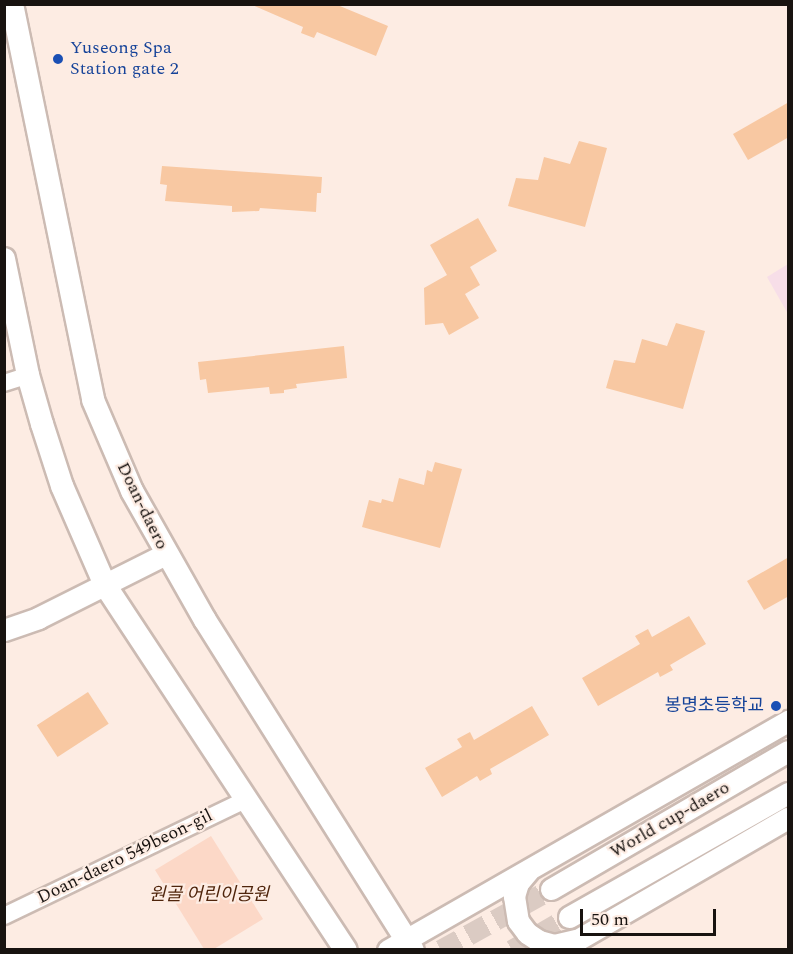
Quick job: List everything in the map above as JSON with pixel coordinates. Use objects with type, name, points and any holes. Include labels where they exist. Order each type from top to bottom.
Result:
[{"type":"main road","name":"Doan-daero","points":[[12,4],[93,400],[132,491],[166,554],[403,946]]},
{"type":"main road","points":[[4,259],[28,375],[62,486],[105,585],[346,950]]},
{"type":"street","points":[[4,383],[28,375]]},
{"type":"street","points":[[4,630],[38,618],[166,554]]},
{"type":"street","points":[[403,946],[535,864],[789,721]]},
{"type":"street","name":"World cup-daero","points":[[551,889],[789,751]]},
{"type":"street","points":[[569,917],[789,793]]},
{"type":"street","name":"Doan-daero 549beon-gil","points":[[4,916],[247,799]]},
{"type":"street","points":[[560,950],[789,818]]},
{"type":"street","points":[[535,864],[525,873],[514,896],[518,921],[527,933],[540,941],[554,945],[569,943],[582,937]]},
{"type":"shaded area","points":[[788,264],[788,314],[767,277]]},
{"type":"green space","name":"원골 어린이공원","points":[[211,836],[263,919],[214,949],[204,949],[155,870]]},
{"type":"building","points":[[250,4],[335,4],[388,26],[376,56],[317,32],[314,38],[301,33],[303,27]]},
{"type":"building","points":[[789,102],[789,137],[748,160],[733,134]]},
{"type":"building","points":[[579,141],[607,148],[585,227],[508,206],[516,178],[538,180],[544,157],[570,164]]},
{"type":"building","points":[[162,166],[322,177],[321,193],[317,193],[316,212],[260,208],[259,211],[232,212],[232,206],[165,201],[167,185],[160,184]]},
{"type":"building","points":[[478,218],[497,251],[470,267],[480,285],[465,294],[479,318],[449,335],[443,323],[425,325],[424,288],[447,275],[430,245]]},
{"type":"building","points":[[676,323],[705,331],[683,409],[606,388],[614,360],[635,363],[642,339],[667,346]]},
{"type":"building","points":[[344,346],[347,378],[296,384],[297,388],[284,390],[284,393],[270,394],[269,387],[208,393],[206,379],[200,380],[198,362]]},
{"type":"building","points":[[435,462],[462,469],[440,548],[362,527],[369,500],[381,503],[382,499],[393,502],[399,478],[424,485],[427,470],[432,472]]},
{"type":"building","points":[[789,557],[789,596],[764,610],[747,581]]},
{"type":"building","points":[[689,616],[706,644],[670,665],[673,670],[660,677],[658,672],[598,706],[582,678],[640,644],[635,636],[648,629],[652,637]]},
{"type":"building","points":[[88,692],[109,724],[58,757],[37,725]]},
{"type":"building","points":[[532,706],[549,735],[490,769],[492,774],[480,781],[477,776],[442,797],[425,768],[462,747],[457,739],[470,732],[474,740]]},
{"type":"tunnel","points":[[441,950],[551,889]]},
{"type":"tunnel","points":[[512,950],[569,917]]},
{"type":"place","name":"Yuseong Spa Station gate 2","points":[[58,59]]},
{"type":"place","name":"봉명초등학교","points":[[776,706]]}]
